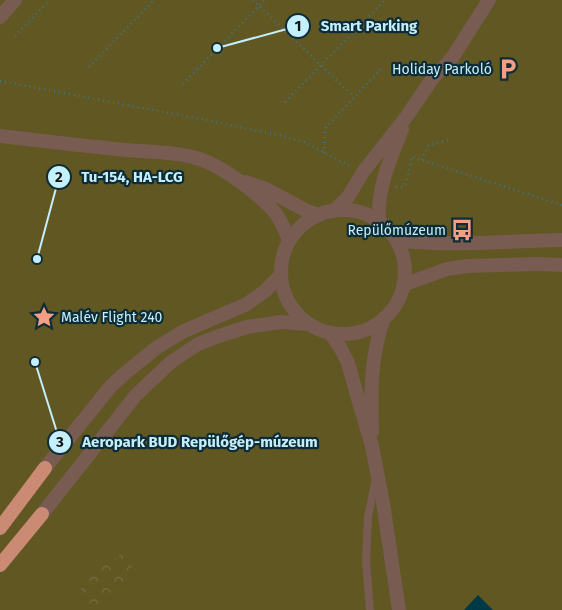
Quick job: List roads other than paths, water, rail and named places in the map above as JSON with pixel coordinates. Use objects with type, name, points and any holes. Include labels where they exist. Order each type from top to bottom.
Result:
[{"type":"highway","points":[[0,517],[45,468]]},
{"type":"highway","points":[[0,528],[45,468]]},
{"type":"highway","points":[[0,565],[42,514]]},
{"type":"street","points":[[0,17],[15,0]]},
{"type":"street","points":[[334,211],[348,197],[363,172],[407,116],[432,79],[452,58],[489,0]]},
{"type":"street","points":[[379,222],[378,208],[383,181],[407,116]]},
{"type":"street","points":[[0,136],[192,157],[206,162],[236,179],[271,208],[283,224],[289,241]]},
{"type":"street","points":[[236,179],[266,189],[318,215]]},
{"type":"street","points":[[334,211],[358,212],[379,222],[389,230],[396,240],[403,257],[403,285],[396,303],[384,318],[375,325],[358,332],[330,333],[308,324],[294,311],[289,303],[281,275],[283,258],[289,241],[302,226],[318,215],[334,211]]},
{"type":"street","points":[[396,240],[421,244],[562,240]]},
{"type":"street","points":[[403,285],[447,269],[467,266],[562,265]]},
{"type":"street","points":[[45,468],[111,386],[124,374],[156,348],[184,331],[247,304],[265,291],[281,275]]},
{"type":"street","points":[[372,446],[371,384],[374,353],[384,318]]},
{"type":"street","points":[[42,514],[136,395],[171,362],[198,344],[247,327],[281,322],[308,324]]},
{"type":"street","points":[[330,333],[348,363],[372,446],[383,503],[399,610]]},
{"type":"lane","points":[[370,610],[366,561],[368,517],[374,489],[376,466]]},
{"type":"place","name":"Smart Parking","points":[[217,48]]},
{"type":"place","name":"Holiday Parkoló","points":[[508,69]]},
{"type":"place","name":"Repülőmúzeum","points":[[462,230]]},
{"type":"place","name":"Tu-154, HA-LCG","points":[[37,259]]},
{"type":"place","name":"Malév Flight 240","points":[[44,317]]},
{"type":"place","name":"Aeropark BUD Repülőgép-múzeum","points":[[35,362]]}]
